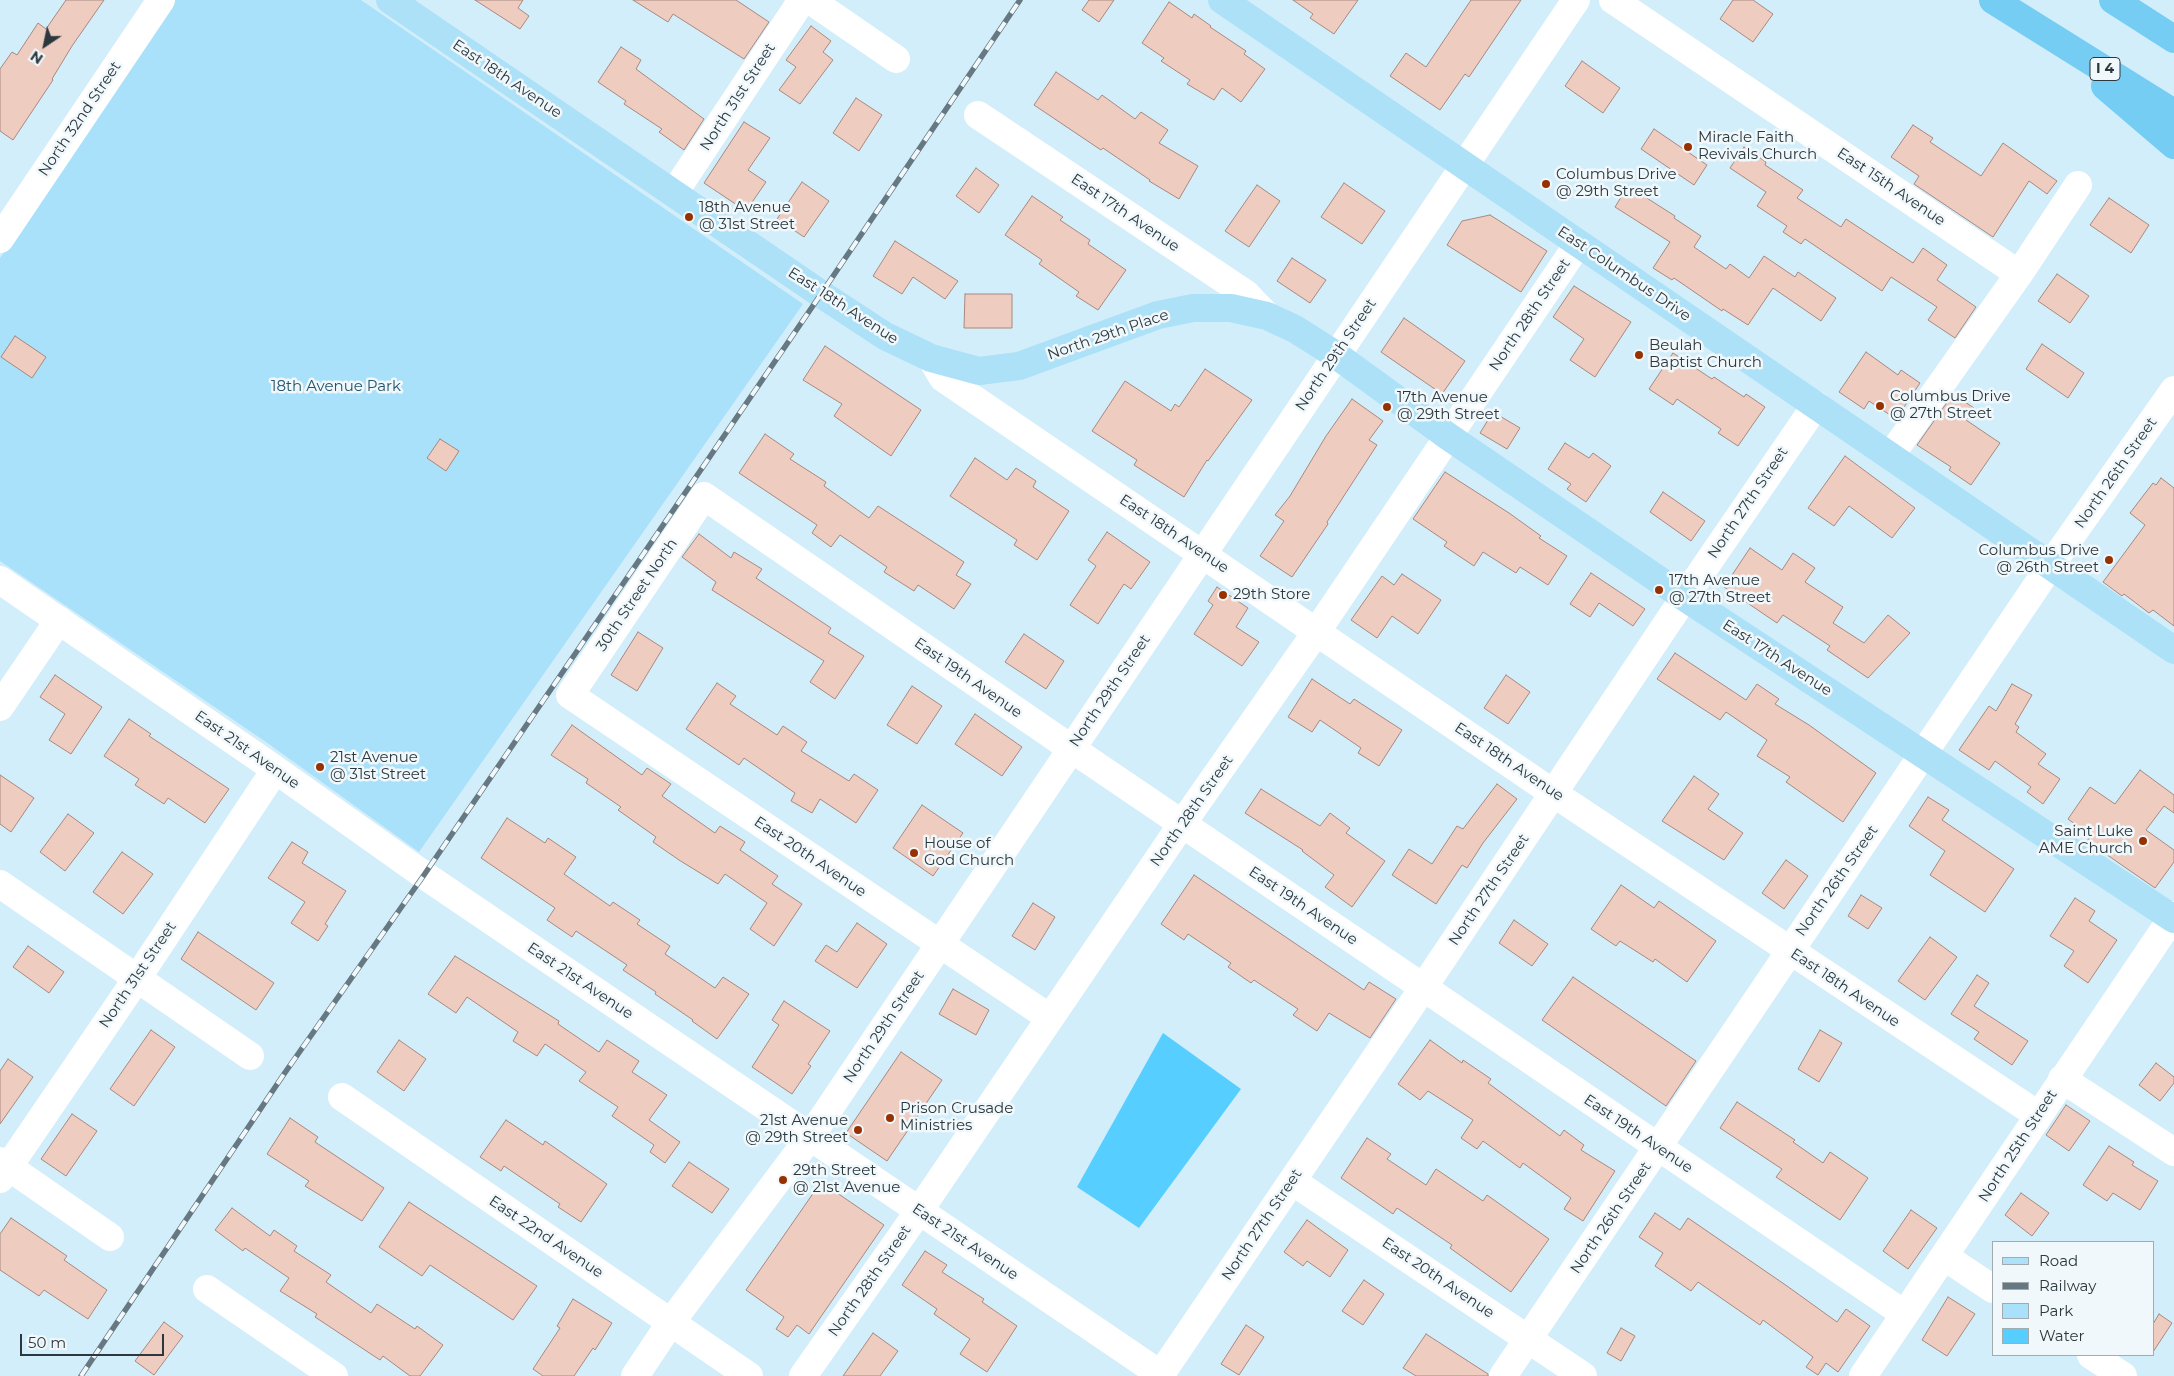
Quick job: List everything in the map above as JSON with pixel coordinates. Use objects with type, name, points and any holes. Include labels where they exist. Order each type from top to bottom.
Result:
[{"type":"highway","name":"I 4","points":[[1993,0],[2174,113]]},
{"type":"highway","points":[[2113,0],[2174,39]]},
{"type":"highway","points":[[2036,26],[2174,145]]},
{"type":"main road","name":"East 18th Avenue","points":[[390,0],[885,336],[931,358]]},
{"type":"main road","name":"East Columbus Drive","points":[[1222,0],[2174,650]]},
{"type":"main road","name":"North 29th Place","points":[[931,358],[979,371],[1019,366],[1158,315],[1193,308],[1232,308],[1267,316],[1294,328],[1336,355]]},
{"type":"main road","name":"East 17th Avenue","points":[[1336,355],[1449,437],[1684,597],[2173,917]]},
{"type":"street","name":"North 32nd Street","points":[[0,239],[161,0]]},
{"type":"street","name":"North 31st Street","points":[[674,193],[802,0]]},
{"type":"street","points":[[810,0],[896,59]]},
{"type":"street","name":"North 29th Street","points":[[635,1376],[671,1322],[810,1137],[1576,0]]},
{"type":"street","name":"East 15th Avenue","points":[[1613,0],[2019,274]]},
{"type":"street","name":"East 17th Avenue","points":[[978,114],[1246,294],[1267,316]]},
{"type":"street","points":[[1891,455],[2019,274],[2078,185]]},
{"type":"street","name":"North 28th Street","points":[[803,1376],[919,1211],[1182,824],[1449,437],[1578,244]]},
{"type":"street","name":"East 18th Avenue","points":[[931,358],[943,378],[1553,793],[2038,1115]]},
{"type":"street","name":"North 26th Street","points":[[1503,1376],[2050,566],[2174,390]]},
{"type":"street","name":"North 27th Street","points":[[1162,1375],[1684,597],[1816,405]]},
{"type":"street","name":"30th Street North","points":[[570,695],[704,496]]},
{"type":"street","name":"East 19th Avenue","points":[[704,496],[1182,824],[1903,1313]]},
{"type":"street","name":"East 21st Avenue","points":[[0,580],[424,875],[1162,1375]]},
{"type":"street","points":[[0,707],[59,620]]},
{"type":"street","name":"East 20th Avenue","points":[[570,695],[1050,1018]]},
{"type":"street","name":"North 31st Street","points":[[3,1169],[138,977],[275,770]]},
{"type":"street","points":[[0,884],[138,977],[250,1056]]},
{"type":"street","name":"North 25th Street","points":[[1863,1376],[1903,1313],[1945,1257],[2062,1079],[2173,917]]},
{"type":"street","points":[[2062,1079],[2174,1152]]},
{"type":"street","name":"East 22nd Avenue","points":[[342,1097],[749,1376]]},
{"type":"street","points":[[3,1169],[110,1237]]},
{"type":"street","name":"East 20th Avenue","points":[[1292,1181],[1583,1376]]},
{"type":"street","points":[[1945,1257],[1992,1288]]},
{"type":"street","points":[[207,1289],[334,1376]]},
{"type":"street","points":[[2093,1356],[2123,1376]]},
{"type":"green space","name":"18th Avenue Park","points":[[172,0],[361,0],[803,304],[419,852],[266,742],[0,561],[0,258]]},
{"type":"water","points":[[1163,1033],[1241,1089],[1139,1228],[1077,1187]]},
{"type":"building","points":[[66,0],[104,0],[72,46],[53,80],[13,140],[0,131],[0,69],[12,52],[17,55],[38,23],[46,29]]},
{"type":"building","points":[[475,0],[523,0],[518,8],[529,16],[520,29]]},
{"type":"building","points":[[633,0],[736,0],[769,22],[744,59],[673,14],[668,22]]},
{"type":"building","points":[[1089,0],[1114,0],[1099,22],[1082,10]]},
{"type":"building","points":[[1293,0],[1358,0],[1334,34],[1310,18],[1313,14]]},
{"type":"building","points":[[1471,0],[1521,0],[1469,77],[1465,74],[1440,110],[1390,76],[1406,53],[1426,67]]},
{"type":"building","points":[[1733,0],[1753,0],[1773,14],[1753,42],[1720,19]]},
{"type":"building","points":[[1169,2],[1192,18],[1194,14],[1246,51],[1244,54],[1265,69],[1241,102],[1222,88],[1214,100],[1187,84],[1190,80],[1161,61],[1164,58],[1142,43]]},
{"type":"building","points":[[811,26],[831,41],[823,52],[833,60],[800,104],[779,90],[796,67],[786,60]]},
{"type":"building","points":[[621,47],[641,60],[636,69],[704,119],[684,150],[659,132],[662,129],[624,104],[626,101],[598,82]]},
{"type":"building","points":[[1582,61],[1620,88],[1603,113],[1565,86]]},
{"type":"building","points":[[1056,72],[1098,100],[1102,95],[1135,119],[1141,112],[1168,130],[1159,143],[1198,166],[1179,199],[1034,105]]},
{"type":"building","points":[[856,98],[882,115],[859,151],[833,133]]},
{"type":"building","points":[[744,122],[770,138],[748,170],[766,182],[746,211],[704,183]]},
{"type":"building","points":[[1913,125],[1933,138],[1930,142],[1981,176],[2003,143],[2057,181],[2047,194],[2029,181],[1993,237],[1914,184],[1919,176],[1891,157]]},
{"type":"building","points":[[1654,129],[1707,165],[1694,185],[1641,149]]},
{"type":"building","points":[[1744,147],[1766,162],[1765,165],[1803,190],[1797,198],[1841,227],[1846,219],[1913,263],[1923,248],[1947,265],[1937,280],[1976,307],[1955,338],[1928,320],[1937,307],[1891,277],[1882,291],[1805,239],[1801,244],[1783,232],[1787,226],[1757,206],[1766,192],[1730,168]]},
{"type":"building","points":[[976,168],[999,185],[979,213],[956,196]]},
{"type":"building","points":[[802,182],[829,201],[804,237],[777,219]]},
{"type":"building","points":[[1344,183],[1385,211],[1362,244],[1321,217]]},
{"type":"building","points":[[1257,185],[1280,201],[1249,247],[1225,231]]},
{"type":"building","points":[[1628,186],[1675,216],[1674,218],[1701,236],[1694,247],[1726,269],[1730,264],[1749,278],[1764,256],[1795,277],[1798,272],[1836,298],[1821,321],[1773,288],[1748,325],[1723,309],[1722,311],[1674,278],[1672,280],[1653,268],[1670,242],[1615,207]]},
{"type":"building","points":[[1032,196],[1063,217],[1060,220],[1090,240],[1088,244],[1126,270],[1098,310],[1076,296],[1079,292],[1039,264],[1042,260],[1005,235]]},
{"type":"building","points":[[2109,198],[2149,225],[2131,253],[2090,225]]},
{"type":"building","points":[[1490,215],[1547,251],[1521,292],[1447,245],[1462,221]]},
{"type":"building","points":[[895,241],[958,281],[945,299],[913,277],[902,294],[873,276]]},
{"type":"building","points":[[1292,258],[1326,280],[1310,303],[1277,281]]},
{"type":"building","points":[[2057,274],[2089,296],[2070,323],[2038,301]]},
{"type":"building","points":[[1574,286],[1631,322],[1595,377],[1570,360],[1584,339],[1553,317]]},
{"type":"building","points":[[965,294],[1012,294],[1012,328],[964,328]]},
{"type":"building","points":[[1404,318],[1465,361],[1442,394],[1381,352]]},
{"type":"building","points":[[15,336],[46,357],[32,378],[1,357]]},
{"type":"building","points":[[2042,344],[2084,373],[2068,398],[2026,369]]},
{"type":"building","points":[[825,346],[921,410],[891,456],[834,416],[842,404],[803,380]]},
{"type":"building","points":[[1866,352],[1898,375],[1901,370],[1920,383],[1896,419],[1869,401],[1864,409],[1839,392]]},
{"type":"building","points":[[1673,353],[1712,379],[1714,377],[1744,397],[1746,394],[1765,407],[1738,446],[1718,433],[1721,429],[1677,399],[1673,405],[1649,389]]},
{"type":"building","points":[[1205,369],[1252,400],[1207,460],[1184,497],[1134,465],[1137,460],[1092,431],[1125,381],[1171,411],[1175,404],[1179,407]]},
{"type":"building","points":[[1953,394],[1974,408],[1966,420],[2000,443],[1971,485],[1949,470],[1951,467],[1917,445]]},
{"type":"building","points":[[1352,399],[1383,421],[1369,440],[1377,445],[1327,522],[1328,524],[1292,577],[1260,556],[1284,521],[1275,515],[1290,496],[1326,436]]},
{"type":"building","points":[[1493,412],[1520,428],[1507,449],[1480,433]]},
{"type":"building","points":[[765,434],[794,454],[790,459],[826,482],[824,486],[869,518],[878,506],[964,562],[956,575],[971,584],[954,609],[918,585],[914,591],[884,572],[887,567],[840,535],[831,547],[812,533],[817,525],[739,473]]},
{"type":"building","points":[[440,439],[459,451],[446,471],[427,458]]},
{"type":"building","points":[[1565,443],[1589,458],[1593,453],[1611,466],[1586,502],[1567,489],[1571,484],[1548,469]]},
{"type":"building","points":[[1845,456],[1915,508],[1892,538],[1849,506],[1834,526],[1808,508]]},
{"type":"building","points":[[975,458],[1007,480],[1016,468],[1036,481],[1033,487],[1069,511],[1037,560],[1014,545],[1017,540],[950,496]]},
{"type":"building","points":[[1445,472],[1509,513],[1541,536],[1539,538],[1567,556],[1548,585],[1520,567],[1516,573],[1483,552],[1474,566],[1444,546],[1447,542],[1413,519]]},
{"type":"building","points":[[2161,478],[2174,488],[2174,626],[2153,610],[2149,613],[2124,594],[2122,596],[2103,582],[2145,525],[2130,513],[2153,483],[2156,485]]},
{"type":"building","points":[[1663,492],[1705,521],[1691,541],[1650,512]]},
{"type":"building","points":[[1107,532],[1150,562],[1131,589],[1124,584],[1098,624],[1070,605],[1096,566],[1088,560]]},
{"type":"building","points":[[699,534],[731,558],[734,552],[762,569],[756,578],[831,628],[828,633],[864,656],[835,699],[810,682],[824,661],[712,590],[716,582],[682,557]]},
{"type":"building","points":[[1750,548],[1782,570],[1793,553],[1815,568],[1805,582],[1843,607],[1833,623],[1864,643],[1888,615],[1910,633],[1868,678],[1827,650],[1830,646],[1783,615],[1777,623],[1724,587]]},
{"type":"building","points":[[1591,573],[1645,609],[1633,626],[1599,603],[1590,617],[1570,604]]},
{"type":"building","points":[[1402,574],[1441,600],[1418,634],[1392,616],[1377,638],[1351,620],[1382,576],[1394,585]]},
{"type":"building","points":[[1217,587],[1248,608],[1236,627],[1259,642],[1242,666],[1194,634],[1213,605],[1208,601]]},
{"type":"building","points":[[638,632],[663,648],[637,691],[611,675]]},
{"type":"building","points":[[1024,634],[1064,661],[1046,689],[1005,662]]},
{"type":"building","points":[[1675,653],[1746,700],[1757,684],[1779,699],[1775,704],[1809,725],[1876,773],[1843,822],[1786,782],[1790,777],[1757,756],[1767,740],[1726,712],[1720,720],[1657,679]]},
{"type":"building","points":[[55,675],[102,707],[71,754],[49,740],[65,714],[40,697]]},
{"type":"building","points":[[1506,675],[1530,692],[1508,724],[1484,708]]},
{"type":"building","points":[[1312,679],[1350,704],[1354,699],[1402,730],[1379,766],[1358,753],[1361,748],[1320,720],[1312,732],[1288,717]]},
{"type":"building","points":[[717,683],[736,696],[730,704],[777,735],[783,726],[807,742],[801,751],[849,781],[854,774],[878,790],[856,823],[820,799],[812,813],[791,801],[795,793],[744,758],[739,765],[686,729]]},
{"type":"building","points":[[2012,684],[2032,695],[2015,724],[2019,727],[2016,732],[2046,754],[2038,764],[2060,779],[2043,804],[2027,792],[2031,787],[1995,761],[1989,770],[1959,750],[1989,706],[1996,711]]},
{"type":"building","points":[[912,686],[942,706],[917,744],[887,725]]},
{"type":"building","points":[[975,714],[1022,747],[1002,776],[955,744]]},
{"type":"building","points":[[129,719],[151,734],[149,736],[229,789],[205,823],[168,798],[164,804],[135,785],[139,779],[104,756]]},
{"type":"building","points":[[572,725],[642,775],[647,768],[671,784],[662,796],[715,833],[720,826],[745,842],[740,850],[778,876],[772,884],[802,904],[774,946],[750,929],[767,903],[725,874],[718,884],[679,860],[653,842],[656,837],[618,810],[621,807],[586,783],[588,779],[551,755]]},
{"type":"building","points":[[2140,770],[2174,795],[2174,813],[2164,806],[2146,830],[2174,850],[2174,862],[2155,888],[2087,841],[2091,836],[2068,819],[2090,787],[2115,804]]},
{"type":"building","points":[[0,775],[34,798],[11,832],[0,824]]},
{"type":"building","points":[[1694,776],[1719,794],[1708,809],[1743,833],[1724,860],[1662,821]]},
{"type":"building","points":[[1497,784],[1517,799],[1483,843],[1467,868],[1462,865],[1436,904],[1392,875],[1409,849],[1432,864],[1457,826],[1463,829]]},
{"type":"building","points":[[1261,789],[1320,826],[1330,813],[1350,828],[1346,833],[1385,861],[1352,907],[1325,887],[1334,875],[1303,850],[1245,813]]},
{"type":"building","points":[[1928,797],[1949,810],[1942,820],[2014,869],[1985,912],[1930,875],[1945,851],[1909,826]]},
{"type":"building","points":[[922,805],[963,833],[933,876],[893,848]]},
{"type":"building","points":[[68,814],[94,833],[65,871],[40,852]]},
{"type":"building","points":[[507,818],[545,843],[548,838],[576,857],[564,874],[610,906],[613,902],[640,920],[637,924],[670,946],[665,954],[715,988],[723,977],[749,994],[717,1039],[655,994],[656,992],[623,970],[627,965],[576,931],[572,937],[547,920],[555,908],[481,858]]},
{"type":"building","points":[[292,842],[308,852],[302,863],[346,891],[325,924],[328,926],[318,941],[291,923],[305,902],[268,878]]},
{"type":"building","points":[[122,852],[153,874],[123,914],[93,892]]},
{"type":"building","points":[[1786,860],[1808,876],[1784,909],[1762,893]]},
{"type":"building","points":[[1194,875],[1364,990],[1369,982],[1396,999],[1370,1038],[1329,1013],[1317,1031],[1293,1015],[1298,1009],[1254,980],[1251,983],[1228,967],[1231,963],[1188,934],[1184,940],[1161,924]]},
{"type":"building","points":[[1621,885],[1654,908],[1659,901],[1716,941],[1687,982],[1655,959],[1653,962],[1620,941],[1616,946],[1591,929]]},
{"type":"building","points":[[1861,895],[1882,908],[1868,929],[1848,916]]},
{"type":"building","points":[[2075,898],[2095,911],[2089,921],[2117,940],[2088,983],[2064,966],[2074,951],[2050,936]]},
{"type":"building","points":[[1033,903],[1055,917],[1035,950],[1012,936]]},
{"type":"building","points":[[1514,920],[1548,944],[1532,966],[1499,943]]},
{"type":"building","points":[[857,923],[887,944],[857,988],[815,961],[826,945],[837,952]]},
{"type":"building","points":[[198,932],[274,983],[256,1010],[181,959]]},
{"type":"building","points":[[1930,937],[1957,957],[1925,1000],[1898,981]]},
{"type":"building","points":[[28,946],[64,972],[49,993],[13,967]]},
{"type":"building","points":[[455,956],[559,1021],[558,1024],[599,1052],[607,1040],[639,1061],[632,1072],[667,1095],[649,1120],[680,1142],[665,1163],[650,1152],[654,1145],[612,1116],[618,1107],[579,1081],[586,1072],[545,1044],[537,1056],[513,1041],[518,1032],[467,997],[456,1013],[428,994]]},
{"type":"building","points":[[1977,975],[1989,983],[1974,1006],[2028,1041],[2012,1065],[1974,1039],[1979,1032],[1951,1014]]},
{"type":"building","points":[[1573,977],[1696,1061],[1666,1106],[1542,1020]]},
{"type":"building","points":[[953,989],[989,1010],[976,1035],[939,1014]]},
{"type":"building","points":[[784,1001],[830,1031],[808,1064],[811,1066],[792,1094],[752,1067],[779,1025],[772,1020]]},
{"type":"building","points":[[151,1030],[175,1047],[134,1106],[110,1089]]},
{"type":"building","points":[[1820,1030],[1842,1043],[1819,1082],[1798,1069]]},
{"type":"building","points":[[399,1040],[426,1059],[404,1091],[377,1072]]},
{"type":"building","points":[[1430,1040],[1462,1063],[1463,1060],[1491,1079],[1488,1083],[1560,1136],[1564,1130],[1584,1145],[1581,1150],[1615,1171],[1583,1221],[1564,1209],[1571,1198],[1523,1163],[1520,1168],[1483,1141],[1477,1149],[1461,1138],[1473,1120],[1428,1091],[1420,1100],[1398,1084]]},
{"type":"building","points":[[901,1052],[942,1080],[887,1161],[846,1133]]},
{"type":"building","points":[[8,1059],[33,1077],[0,1124],[0,1071]]},
{"type":"building","points":[[2156,1063],[2174,1077],[2174,1083],[2160,1101],[2139,1085]]},
{"type":"building","points":[[1737,1102],[1795,1140],[1793,1142],[1823,1163],[1830,1152],[1868,1178],[1840,1220],[1776,1177],[1782,1169],[1720,1128]]},
{"type":"building","points":[[2066,1105],[2090,1121],[2069,1151],[2046,1135]]},
{"type":"building","points":[[72,1114],[97,1131],[66,1176],[41,1159]]},
{"type":"building","points":[[290,1118],[318,1137],[315,1142],[384,1188],[362,1221],[305,1186],[309,1181],[267,1154]]},
{"type":"building","points":[[506,1120],[543,1145],[545,1141],[607,1184],[581,1222],[558,1207],[560,1204],[504,1166],[501,1171],[480,1157]]},
{"type":"building","points":[[1367,1138],[1391,1154],[1387,1159],[1426,1185],[1436,1169],[1483,1201],[1487,1195],[1549,1239],[1511,1292],[1450,1248],[1452,1245],[1397,1208],[1393,1214],[1341,1178]]},
{"type":"building","points":[[2109,1146],[2134,1162],[2132,1165],[2158,1181],[2140,1210],[2113,1193],[2107,1201],[2083,1185]]},
{"type":"building","points":[[689,1162],[729,1189],[712,1213],[672,1186]]},
{"type":"building","points":[[821,1182],[884,1225],[809,1334],[797,1325],[788,1337],[776,1329],[784,1317],[746,1290]]},
{"type":"building","points":[[2021,1193],[2049,1213],[2032,1236],[2005,1215]]},
{"type":"building","points":[[409,1202],[537,1286],[513,1320],[430,1265],[422,1276],[379,1247]]},
{"type":"building","points":[[232,1208],[270,1236],[274,1230],[297,1246],[294,1251],[331,1275],[326,1282],[371,1313],[377,1304],[415,1329],[417,1326],[443,1345],[420,1376],[410,1376],[383,1356],[380,1360],[315,1317],[317,1314],[280,1291],[289,1278],[245,1248],[243,1251],[215,1230]]},
{"type":"building","points":[[1911,1210],[1937,1228],[1908,1269],[1883,1251]]},
{"type":"building","points":[[1655,1213],[1680,1230],[1688,1218],[1837,1322],[1846,1309],[1870,1326],[1838,1372],[1826,1363],[1818,1375],[1806,1367],[1813,1357],[1763,1320],[1760,1325],[1698,1282],[1691,1291],[1655,1266],[1663,1253],[1639,1237]]},
{"type":"building","points":[[11,1218],[67,1256],[64,1260],[107,1290],[88,1319],[44,1290],[39,1296],[0,1270],[0,1234]]},
{"type":"building","points":[[1307,1220],[1348,1250],[1330,1277],[1307,1261],[1303,1266],[1284,1252]]},
{"type":"building","points":[[925,1251],[947,1265],[942,1272],[984,1299],[982,1302],[1017,1326],[987,1372],[960,1354],[970,1339],[934,1314],[937,1309],[902,1285]]},
{"type":"building","points":[[1364,1280],[1384,1294],[1363,1325],[1342,1311]]},
{"type":"building","points":[[1948,1297],[1975,1314],[1947,1356],[1922,1340]]},
{"type":"building","points":[[573,1299],[612,1323],[595,1350],[593,1348],[574,1376],[543,1376],[533,1369],[560,1328],[557,1326]]},
{"type":"building","points":[[2159,1314],[2172,1323],[2154,1350],[2154,1322]]},
{"type":"building","points":[[164,1322],[183,1336],[154,1375],[135,1361]]},
{"type":"building","points":[[1246,1325],[1264,1337],[1239,1375],[1221,1364]]},
{"type":"building","points":[[1621,1328],[1635,1336],[1621,1361],[1607,1353]]},
{"type":"building","points":[[873,1333],[898,1351],[880,1376],[843,1376]]},
{"type":"building","points":[[1426,1334],[1488,1374],[1488,1376],[1416,1376],[1403,1368]]},
{"type":"railway","points":[[81,1376],[284,1074],[424,875],[1020,0]]},
{"type":"place","name":"Miracle Faith Revivals Church","points":[[1688,147]]},
{"type":"place","name":"Columbus Drive @ 29th Street","points":[[1546,184]]},
{"type":"place","name":"18th Avenue @ 31st Street","points":[[689,217]]},
{"type":"place","name":"Beulah Baptist Church","points":[[1639,355]]},
{"type":"place","name":"Columbus Drive @ 27th Street","points":[[1880,406]]},
{"type":"place","name":"17th Avenue @ 29th Street","points":[[1387,407]]},
{"type":"place","name":"Columbus Drive @ 26th Street","points":[[2109,560]]},
{"type":"place","name":"17th Avenue @ 27th Street","points":[[1659,590]]},
{"type":"place","name":"29th Store","points":[[1223,595]]},
{"type":"place","name":"21st Avenue @ 31st Street","points":[[320,767]]},
{"type":"place","name":"Saint Luke AME Church","points":[[2143,841]]},
{"type":"place","name":"House of God Church","points":[[914,853]]},
{"type":"place","name":"Prison Crusade Ministries","points":[[890,1118]]},
{"type":"place","name":"21st Avenue @ 29th Street","points":[[858,1130]]},
{"type":"place","name":"29th Street @ 21st Avenue","points":[[783,1180]]}]
